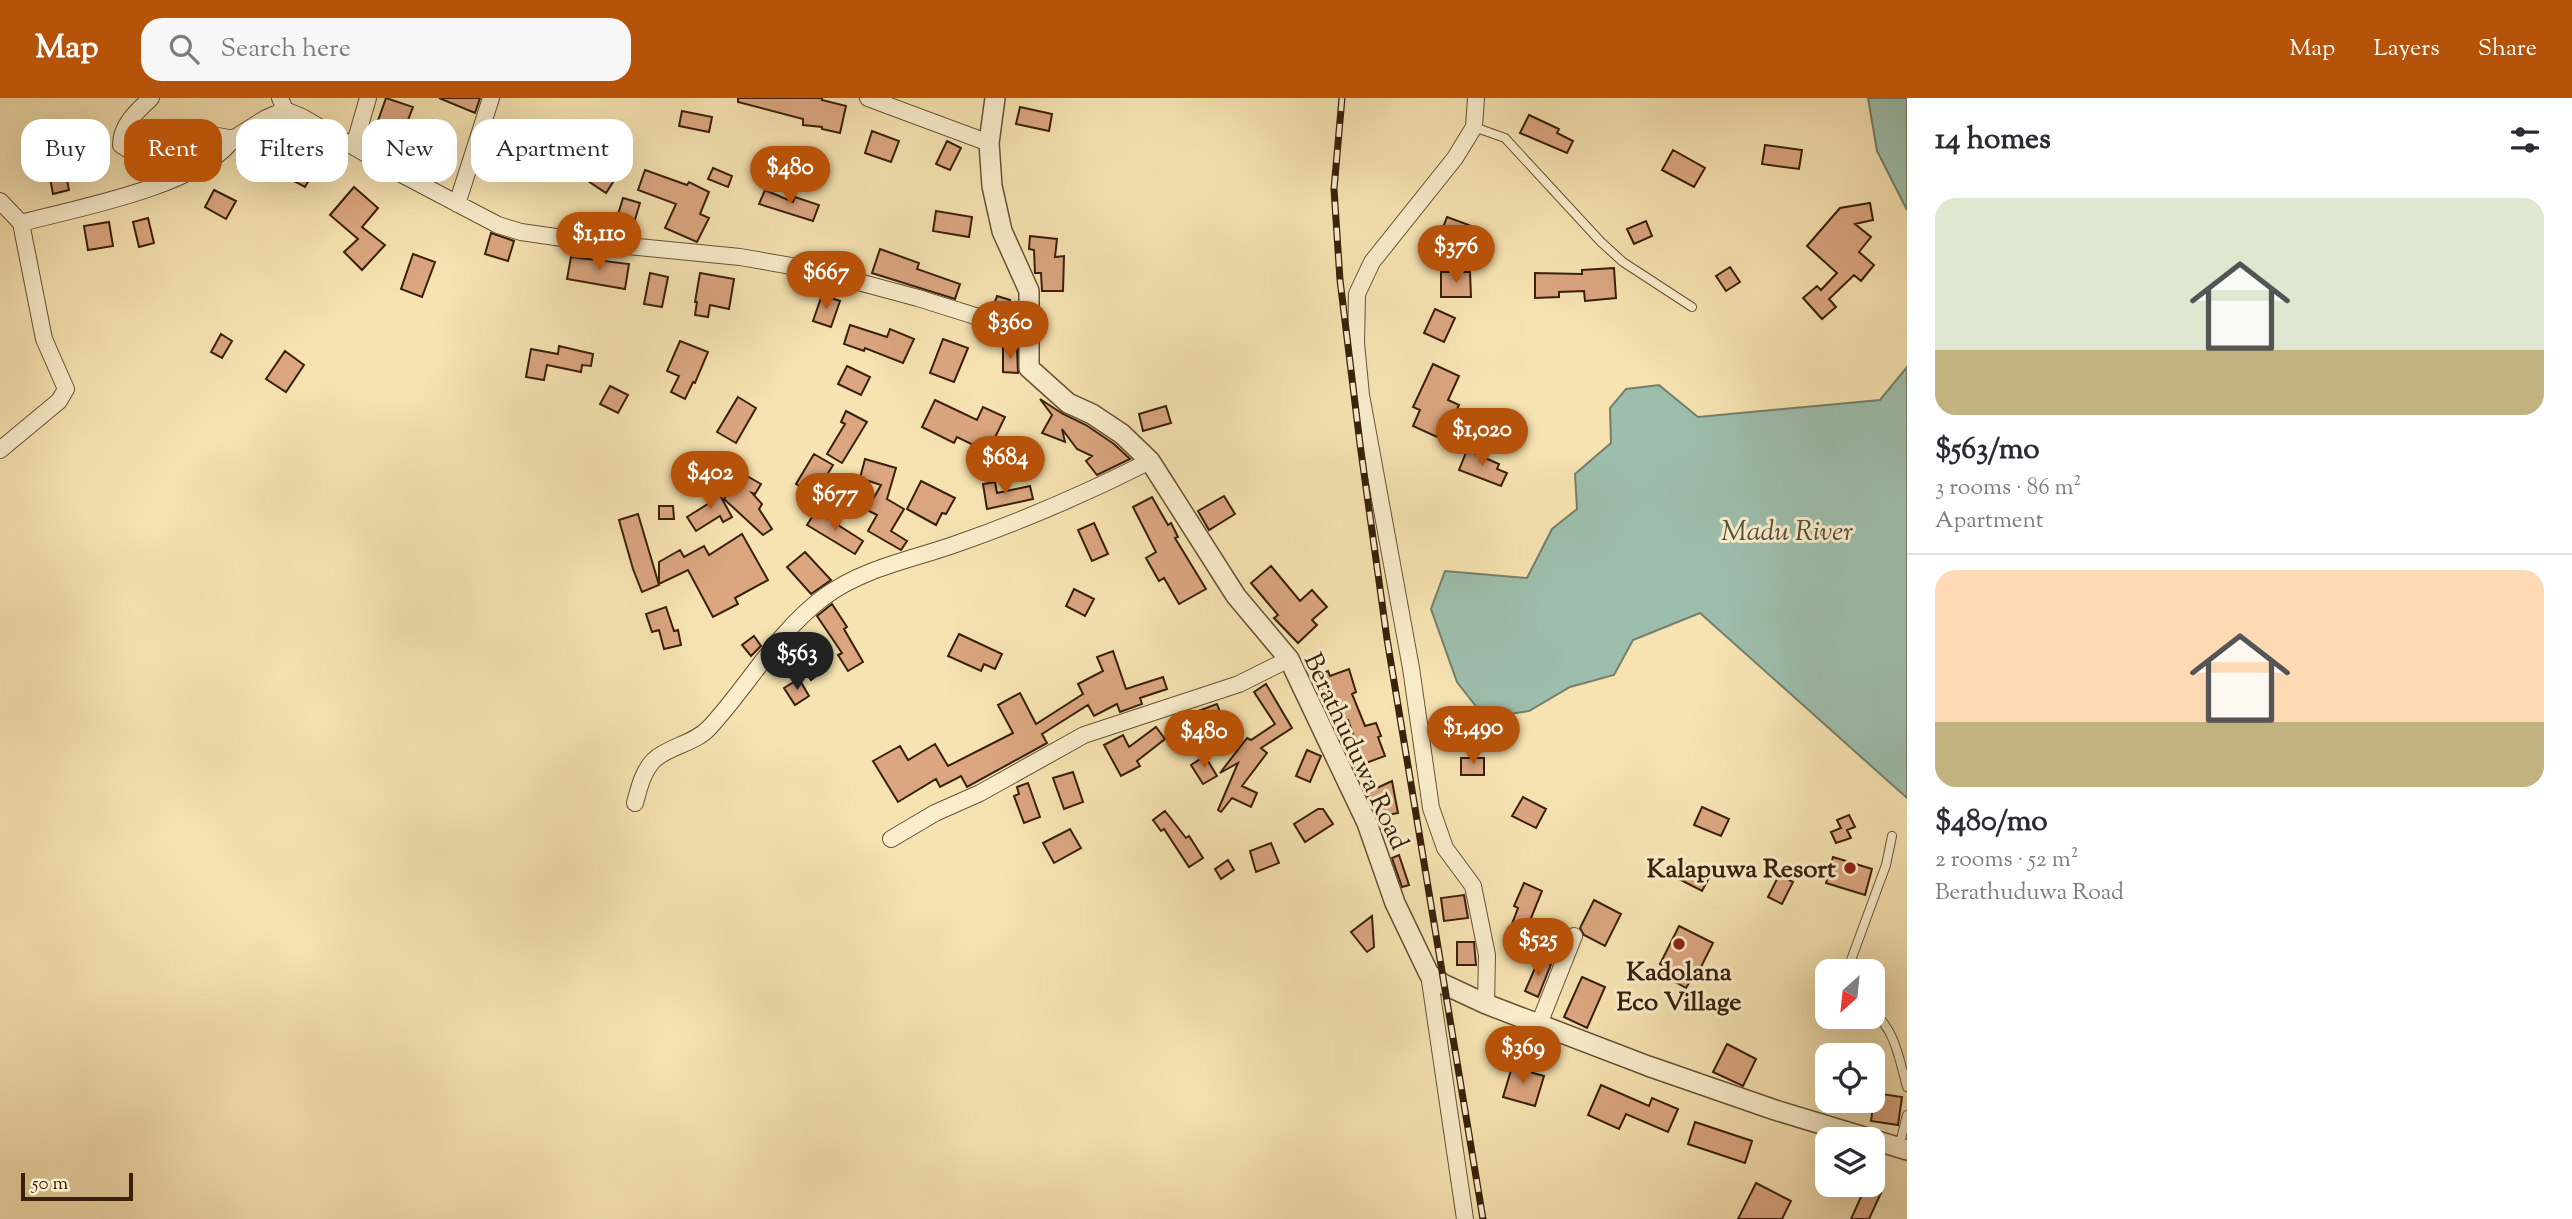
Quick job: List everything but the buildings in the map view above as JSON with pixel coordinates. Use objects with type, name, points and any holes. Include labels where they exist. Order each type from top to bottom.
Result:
[{"type":"street","points":[[151,98],[121,134],[121,145],[132,152],[206,134],[231,140]]},
{"type":"street","points":[[354,146],[368,98]]},
{"type":"street","points":[[457,204],[485,124],[491,98]]},
{"type":"street","points":[[868,98],[989,143]]},
{"type":"street","name":"Berathuduwa Road","points":[[995,98],[989,143],[992,186],[1002,231],[1029,290],[1029,368],[1068,403],[1092,414],[1122,434],[1150,461],[1236,596],[1289,660],[1367,823],[1395,903],[1429,974]]},
{"type":"street","points":[[1476,98],[1474,127],[1455,158],[1372,262],[1357,294],[1356,343],[1361,395],[1411,668],[1431,808],[1445,848],[1473,887],[1488,955],[1486,1004]]},
{"type":"street","points":[[21,223],[165,184],[210,162],[231,140],[266,118],[282,104],[498,225],[522,232],[597,243],[740,257],[814,270],[918,298],[1029,333]]},
{"type":"street","points":[[0,201],[21,223],[44,339],[66,388],[59,401],[0,450]]},
{"type":"street","points":[[635,803],[643,777],[655,760],[691,742],[707,730],[769,650],[824,598],[873,570],[956,544],[1035,513],[1090,491],[1150,461]]},
{"type":"street","points":[[891,839],[1084,736],[1239,684],[1289,660]]},
{"type":"street","points":[[1539,1024],[1574,936]]},
{"type":"street","points":[[1429,974],[1443,984],[1486,1004],[1648,1066],[1775,1111],[1903,1149]]},
{"type":"street","points":[[1429,974],[1465,1219]]},
{"type":"lane","points":[[1474,127],[1505,138],[1601,242],[1623,262],[1692,307]]},
{"type":"lane","points":[[1851,959],[1886,865],[1892,835]]},
{"type":"lane","points":[[1885,1025],[1891,1035],[1907,1087]]},
{"type":"lane","points":[[1903,1149],[1907,1115]]},
{"type":"water","points":[[1868,98],[1907,98],[1907,210],[1877,151]]},
{"type":"water","name":"Madu River","points":[[1907,367],[1907,798],[1700,613],[1633,640],[1614,675],[1570,687],[1529,711],[1485,718],[1457,682],[1431,609],[1445,571],[1527,578],[1552,529],[1577,509],[1575,474],[1611,443],[1610,408],[1626,389],[1659,385],[1698,417],[1880,400]]},
{"type":"railway","points":[[1342,98],[1334,189],[1340,280],[1360,444],[1387,639],[1483,1219]]},
{"type":"place","name":"Kalapuwa Resort","points":[[1850,868]]},
{"type":"place","name":"Kadolana Eco Village","points":[[1679,944]]}]
